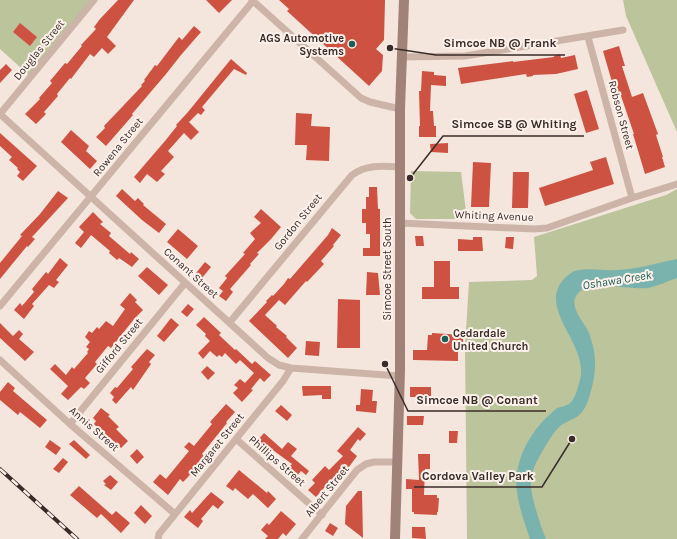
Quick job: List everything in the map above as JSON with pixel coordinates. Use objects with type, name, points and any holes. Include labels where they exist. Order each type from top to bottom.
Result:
[{"type":"main road","name":"Simcoe Street South","points":[[395,539],[399,376],[400,109],[404,0]]},
{"type":"street","name":"Douglas Street","points":[[0,114],[94,0]]},
{"type":"street","points":[[252,0],[361,98],[370,102],[400,109]]},
{"type":"street","name":"Rowena Street","points":[[0,306],[91,198],[252,0]]},
{"type":"street","points":[[402,57],[465,56],[588,37],[623,30]]},
{"type":"street","name":"Robson Street","points":[[588,37],[632,198]]},
{"type":"street","name":"Conant Street","points":[[0,114],[268,358],[279,365],[291,368],[399,376]]},
{"type":"street","name":"Gordon Street","points":[[230,322],[352,175],[359,170],[366,168],[400,167]]},
{"type":"street","name":"Whiting Avenue","points":[[400,223],[534,229],[547,228],[677,184]]},
{"type":"street","name":"Gifford Street","points":[[70,424],[185,283]]},
{"type":"street","name":"Annis Street","points":[[0,360],[70,424],[175,514]]},
{"type":"street","name":"Margaret Street","points":[[159,536],[175,514],[284,381],[291,368]]},
{"type":"street","name":"Phillips Street","points":[[236,439],[322,515]]},
{"type":"street","name":"Albert Street","points":[[302,539],[357,470],[366,464],[374,462],[397,462]]},
{"type":"green space","points":[[0,0],[91,0],[30,76],[0,49]]},
{"type":"green space","points":[[623,0],[677,0],[677,132],[626,16]]},
{"type":"green space","points":[[411,171],[461,172],[467,219],[416,219],[410,213]]},
{"type":"green space","points":[[677,189],[677,539],[467,539],[465,346],[469,282],[532,280],[537,276],[534,237],[666,195]]},
{"type":"water","name":"Oshawa Creek","points":[[677,259],[677,278],[648,288],[602,286],[585,288],[575,297],[575,308],[589,333],[594,349],[595,364],[593,383],[588,400],[582,412],[575,418],[562,424],[557,429],[534,467],[531,480],[532,493],[546,539],[530,539],[517,492],[516,481],[520,461],[528,441],[534,432],[557,408],[568,405],[573,400],[580,380],[581,367],[578,354],[559,314],[556,302],[557,290],[565,278],[575,271],[585,269],[625,269]]},
{"type":"building","points":[[118,0],[134,0],[107,37],[116,46],[108,54],[102,48],[94,57],[90,54],[71,79],[70,78],[57,94],[58,96],[44,112],[46,114],[36,124],[25,114],[40,99],[39,98],[52,83],[50,81],[65,63],[67,64],[82,46],[81,45],[96,29],[94,27],[100,19]]},
{"type":"building","points":[[206,0],[232,0],[219,13]]},
{"type":"building","name":"AGS Automotive Systems","points":[[279,0],[385,0],[384,40],[376,49],[383,55],[382,71],[369,86],[287,11],[289,9]]},
{"type":"building","points":[[20,23],[37,37],[30,46],[13,32]]},
{"type":"building","points":[[194,26],[201,32],[106,146],[96,137],[105,128],[104,126],[142,86],[141,85],[145,81],[144,80],[155,65],[157,66],[179,37],[182,40]]},
{"type":"building","points":[[619,46],[625,66],[622,66],[632,97],[643,93],[658,134],[656,135],[663,157],[665,167],[645,174],[634,134],[620,93],[617,94],[612,82],[603,51]]},
{"type":"building","points":[[560,54],[561,58],[575,55],[578,69],[556,74],[533,75],[527,77],[526,74],[461,84],[458,68],[554,57]]},
{"type":"building","points":[[231,59],[247,73],[246,75],[234,69],[202,107],[205,110],[201,115],[198,113],[189,122],[199,132],[191,140],[184,133],[168,151],[174,157],[161,171],[165,174],[157,182],[147,174],[140,183],[134,177]]},
{"type":"building","points":[[6,64],[12,70],[0,83],[0,70]]},
{"type":"building","points":[[422,71],[434,72],[434,75],[446,76],[446,86],[431,85],[430,111],[433,111],[434,126],[436,126],[436,137],[419,137],[419,91],[421,91]]},
{"type":"building","points":[[587,90],[599,129],[586,133],[574,94]]},
{"type":"building","points":[[296,113],[312,114],[311,126],[330,127],[329,161],[306,160],[307,145],[295,145]]},
{"type":"building","points":[[71,130],[89,146],[86,151],[97,161],[90,169],[61,142]]},
{"type":"building","points":[[0,133],[37,166],[23,181],[17,176],[20,172],[17,169],[18,168],[9,160],[12,157],[0,146]]},
{"type":"building","points":[[448,143],[448,153],[431,152],[430,144]]},
{"type":"building","points":[[606,157],[614,184],[545,206],[539,188],[593,170],[590,162]]},
{"type":"building","points":[[473,162],[491,163],[489,207],[471,207]]},
{"type":"building","points":[[513,172],[529,172],[528,208],[512,208]]},
{"type":"building","points":[[369,187],[377,187],[378,209],[380,209],[380,256],[363,256],[363,248],[370,248],[370,234],[366,234],[366,223],[362,223],[362,209],[366,209],[366,197],[369,197]]},
{"type":"building","points":[[122,189],[135,201],[138,198],[144,204],[143,205],[166,224],[159,233],[142,220],[116,196]]},
{"type":"building","points":[[58,191],[68,198],[32,237],[35,239],[28,247],[27,246],[0,279],[0,263],[22,236],[20,235],[40,214]]},
{"type":"building","points":[[261,209],[281,227],[257,253],[259,254],[250,264],[251,265],[230,289],[233,292],[226,301],[219,296],[223,291],[219,288],[227,278],[225,276],[245,254],[243,253],[255,239],[250,233],[261,223],[254,217]]},
{"type":"building","points":[[93,212],[103,222],[100,224],[111,233],[109,236],[130,254],[131,252],[139,259],[132,267],[119,258],[117,260],[109,253],[110,251],[91,235],[81,248],[75,243],[84,232],[79,227]]},
{"type":"building","points":[[332,228],[341,235],[321,261],[324,264],[307,282],[306,281],[285,305],[279,300],[265,315],[297,348],[288,358],[249,321],[288,278],[290,279],[328,235]]},
{"type":"building","points":[[178,229],[198,246],[187,259],[167,242]]},
{"type":"building","points":[[415,236],[423,236],[424,246],[416,246]]},
{"type":"building","points":[[473,237],[482,237],[483,251],[458,251],[458,239],[473,240]]},
{"type":"building","points":[[506,237],[514,237],[513,249],[505,248]]},
{"type":"building","points":[[60,258],[68,265],[56,280],[59,282],[54,288],[49,285],[32,304],[34,306],[24,319],[14,310],[20,303],[22,306],[34,292],[32,289],[46,272],[48,274]]},
{"type":"building","points":[[434,261],[450,261],[450,287],[459,287],[459,299],[422,299],[422,287],[434,287]]},
{"type":"building","points":[[205,262],[211,267],[202,278],[196,273]]},
{"type":"building","points":[[147,267],[168,285],[159,295],[138,276]]},
{"type":"building","points":[[367,272],[378,273],[380,295],[366,295]]},
{"type":"building","points":[[130,293],[137,300],[135,302],[143,310],[111,348],[108,346],[95,362],[97,364],[85,378],[90,383],[84,389],[81,387],[68,400],[61,394],[68,386],[50,369],[55,364],[66,375],[72,367],[74,369],[88,353],[87,352],[89,349],[86,347],[90,342],[85,337],[89,331],[92,333],[97,327],[99,329],[106,321],[113,326],[125,309],[120,305]]},
{"type":"building","points":[[338,299],[360,300],[360,348],[337,348]]},
{"type":"building","points":[[188,304],[194,309],[187,317],[181,312]]},
{"type":"building","points":[[204,317],[221,333],[219,335],[235,350],[236,349],[252,364],[255,361],[271,375],[264,382],[260,378],[251,389],[253,390],[242,402],[233,393],[238,388],[234,385],[240,379],[245,383],[254,373],[240,360],[236,364],[225,353],[222,357],[219,355],[217,357],[210,351],[203,359],[198,353],[210,341],[205,336],[206,334],[196,325]]},
{"type":"building","points":[[171,318],[179,325],[164,342],[157,336]]},
{"type":"building","points":[[0,323],[13,336],[19,330],[23,334],[19,339],[34,352],[25,361],[0,338]]},
{"type":"building","points":[[432,333],[463,335],[463,342],[458,342],[458,361],[413,360],[413,350],[427,350],[428,335],[432,335]]},
{"type":"building","points":[[306,341],[320,342],[319,356],[305,355]]},
{"type":"building","points":[[147,349],[155,355],[149,362],[151,364],[133,390],[131,387],[116,404],[112,400],[114,397],[110,393],[115,387],[117,388],[133,369],[131,367]]},
{"type":"building","points":[[207,366],[215,373],[208,380],[201,372]]},
{"type":"building","points":[[8,382],[15,388],[13,391],[47,420],[40,428],[20,412],[18,415],[0,400],[0,392]]},
{"type":"building","points":[[302,386],[331,386],[331,399],[322,399],[322,395],[303,396]]},
{"type":"building","points":[[410,387],[431,387],[431,397],[410,397]]},
{"type":"building","points":[[361,389],[373,390],[372,401],[377,401],[376,413],[356,411],[356,405],[360,405]]},
{"type":"building","points":[[226,404],[235,412],[202,454],[204,456],[188,477],[183,482],[180,479],[168,495],[153,482],[160,474],[166,479],[189,451],[184,447],[189,442],[194,446],[212,424],[210,422]]},
{"type":"building","points":[[281,405],[292,415],[287,421],[275,411]]},
{"type":"building","points":[[101,408],[110,415],[108,416],[119,427],[116,429],[128,441],[121,448],[109,437],[108,439],[94,424],[96,421],[93,418]]},
{"type":"building","points":[[407,416],[424,416],[423,425],[407,425]]},
{"type":"building","points":[[358,427],[366,434],[360,441],[358,439],[350,450],[357,456],[346,471],[334,483],[331,480],[316,497],[308,490],[315,483],[312,480],[325,466],[329,470],[343,456],[337,451]]},
{"type":"building","points":[[449,431],[458,431],[457,443],[449,443]]},
{"type":"building","points":[[264,433],[282,449],[288,442],[297,449],[291,456],[309,471],[306,475],[301,471],[296,477],[287,469],[292,464],[270,448],[268,450],[257,441]]},
{"type":"building","points":[[50,440],[61,448],[56,455],[45,447]]},
{"type":"building","points":[[74,440],[90,455],[86,459],[69,444]]},
{"type":"building","points":[[137,449],[144,457],[137,464],[130,456]]},
{"type":"building","points":[[418,454],[430,454],[430,469],[425,469],[424,495],[437,495],[437,498],[439,498],[437,515],[414,514],[414,512],[412,512],[412,489],[406,489],[406,479],[419,480]]},
{"type":"building","points":[[63,458],[68,462],[59,473],[53,469]]},
{"type":"building","points":[[239,470],[267,493],[268,491],[276,499],[268,508],[253,494],[248,499],[235,488],[233,491],[226,486]]},
{"type":"building","points":[[110,475],[118,482],[111,490],[104,485],[106,484],[103,481]]},
{"type":"building","points":[[79,486],[112,515],[116,511],[130,523],[121,533],[101,514],[97,518],[70,495]]},
{"type":"building","points":[[358,491],[362,491],[363,538],[345,524],[346,506]]},
{"type":"building","points":[[211,492],[224,502],[218,509],[213,505],[201,519],[203,521],[198,528],[184,517],[190,510],[192,513]]},
{"type":"building","points":[[141,505],[152,516],[145,524],[134,513]]},
{"type":"building","points":[[281,511],[296,524],[286,536],[283,533],[278,539],[265,539],[268,536],[261,530],[267,523],[269,525]]},
{"type":"building","points":[[330,523],[338,528],[333,536],[325,531]]},
{"type":"building","points":[[412,527],[425,527],[426,539],[412,538]]},
{"type":"railway","points":[[0,469],[77,539]]},
{"type":"place","name":"AGS Automotive Systems","points":[[352,44]]},
{"type":"place","name":"Simcoe NB @ Frank","points":[[390,48]]},
{"type":"place","name":"Simcoe SB @ Whiting","points":[[410,178]]},
{"type":"place","name":"Cedardale United Church","points":[[445,339]]},
{"type":"place","name":"Simcoe NB @ Conant","points":[[385,364]]},
{"type":"place","name":"Cordova Valley Park","points":[[572,439]]}]
